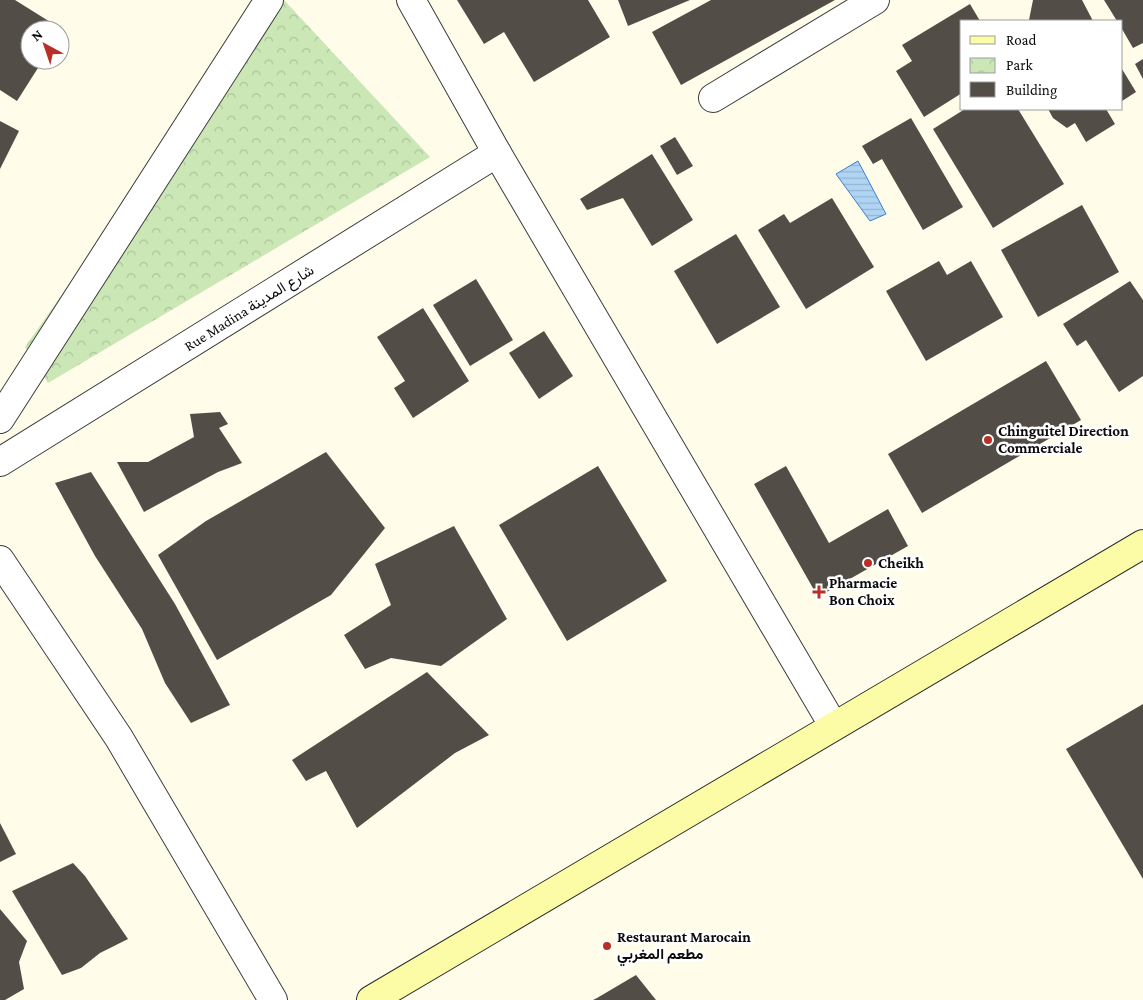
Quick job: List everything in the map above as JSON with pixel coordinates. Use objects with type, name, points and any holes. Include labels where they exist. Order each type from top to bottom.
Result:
[{"type":"main road","points":[[371,1000],[745,781],[834,725],[1143,544]]},
{"type":"street","points":[[0,419],[269,0]]},
{"type":"street","points":[[411,0],[497,153],[834,725]]},
{"type":"street","points":[[713,98],[875,0]]},
{"type":"street","name":"Rue Madina شارع المدينة","points":[[0,462],[497,153]]},
{"type":"street","points":[[0,560],[120,738],[273,1000]]},
{"type":"green space","points":[[269,0],[284,0],[430,157],[48,383],[25,347]]},
{"type":"water","points":[[858,161],[886,214],[870,221],[836,174]]},
{"type":"building","points":[[0,0],[15,0],[47,20],[20,20],[20,70],[37,70],[17,101],[0,90]]},
{"type":"building","points":[[457,0],[588,0],[610,37],[534,82],[504,32],[484,44]]},
{"type":"building","points":[[618,0],[690,0],[628,26]]},
{"type":"building","points":[[711,0],[835,0],[681,85],[652,32]]},
{"type":"building","points":[[1033,0],[1082,0],[1092,20],[1029,20]]},
{"type":"building","points":[[1104,0],[1143,0],[1143,43],[1133,48],[1123,31],[1123,20],[1116,20]]},
{"type":"building","points":[[970,4],[979,20],[960,20],[960,94],[924,117],[896,71],[912,61],[902,45]]},
{"type":"building","points":[[1143,59],[1143,79],[1135,64]]},
{"type":"building","points":[[1123,71],[1136,92],[1123,100]]},
{"type":"building","points":[[963,110],[1019,110],[1064,184],[993,228],[933,129]]},
{"type":"building","points":[[1049,110],[1107,110],[1115,124],[1086,142],[1075,123],[1067,128],[1053,118]]},
{"type":"building","points":[[911,118],[963,207],[923,230],[882,159],[873,164],[862,146]]},
{"type":"building","points":[[0,121],[19,131],[0,169]]},
{"type":"building","points":[[675,137],[693,166],[677,175],[660,146]]},
{"type":"building","points":[[652,154],[693,220],[652,246],[623,198],[587,210],[580,199]]},
{"type":"building","points":[[832,198],[874,267],[806,309],[758,230],[784,214],[790,223]]},
{"type":"building","points":[[1082,205],[1119,272],[1038,317],[1001,250]]},
{"type":"building","points":[[736,234],[780,307],[717,344],[674,271]]},
{"type":"building","points":[[939,261],[947,275],[971,261],[1003,317],[926,361],[886,291]]},
{"type":"building","points":[[476,279],[513,340],[470,366],[433,305]]},
{"type":"building","points":[[1130,281],[1143,300],[1143,376],[1119,392],[1086,340],[1077,346],[1063,324]]},
{"type":"building","points":[[423,308],[469,381],[413,418],[394,388],[405,381],[377,337]]},
{"type":"building","points":[[544,331],[573,376],[539,399],[509,353]]},
{"type":"building","points":[[1046,361],[1081,420],[922,513],[888,454]]},
{"type":"building","points":[[220,412],[228,424],[219,428],[242,463],[218,472],[144,512],[117,462],[148,462],[194,437],[190,414]]},
{"type":"building","points":[[326,452],[385,528],[331,595],[217,660],[158,555],[206,521]]},
{"type":"building","points":[[598,466],[667,581],[567,641],[499,525]]},
{"type":"building","points":[[786,466],[829,543],[888,509],[908,546],[818,597],[754,484]]},
{"type":"building","points":[[91,472],[175,604],[230,705],[191,723],[165,683],[142,629],[95,556],[55,483]]},
{"type":"building","points":[[454,526],[507,619],[441,666],[391,658],[365,669],[344,635],[391,605],[375,564]]},
{"type":"building","points":[[427,672],[489,735],[455,753],[357,828],[326,771],[306,781],[292,760]]},
{"type":"building","points":[[1143,704],[1143,879],[1066,749]]},
{"type":"building","points":[[0,823],[16,854],[0,862]]},
{"type":"building","points":[[73,863],[85,876],[128,939],[100,953],[81,968],[62,975],[12,891]]},
{"type":"building","points":[[0,909],[27,941],[19,962],[24,989],[5,1000],[0,1000]]},
{"type":"building","points":[[636,975],[656,1000],[593,1000],[597,998]]},
{"type":"place","name":"Chinguitel Direction Commerciale","points":[[988,440]]},
{"type":"place","name":"Cheikh","points":[[868,563]]},
{"type":"place","name":"Pharmacie Bon Choix","points":[[819,592]]},
{"type":"place","name":"Restaurant Marocain مطعم المغربي","points":[[607,946]]}]
